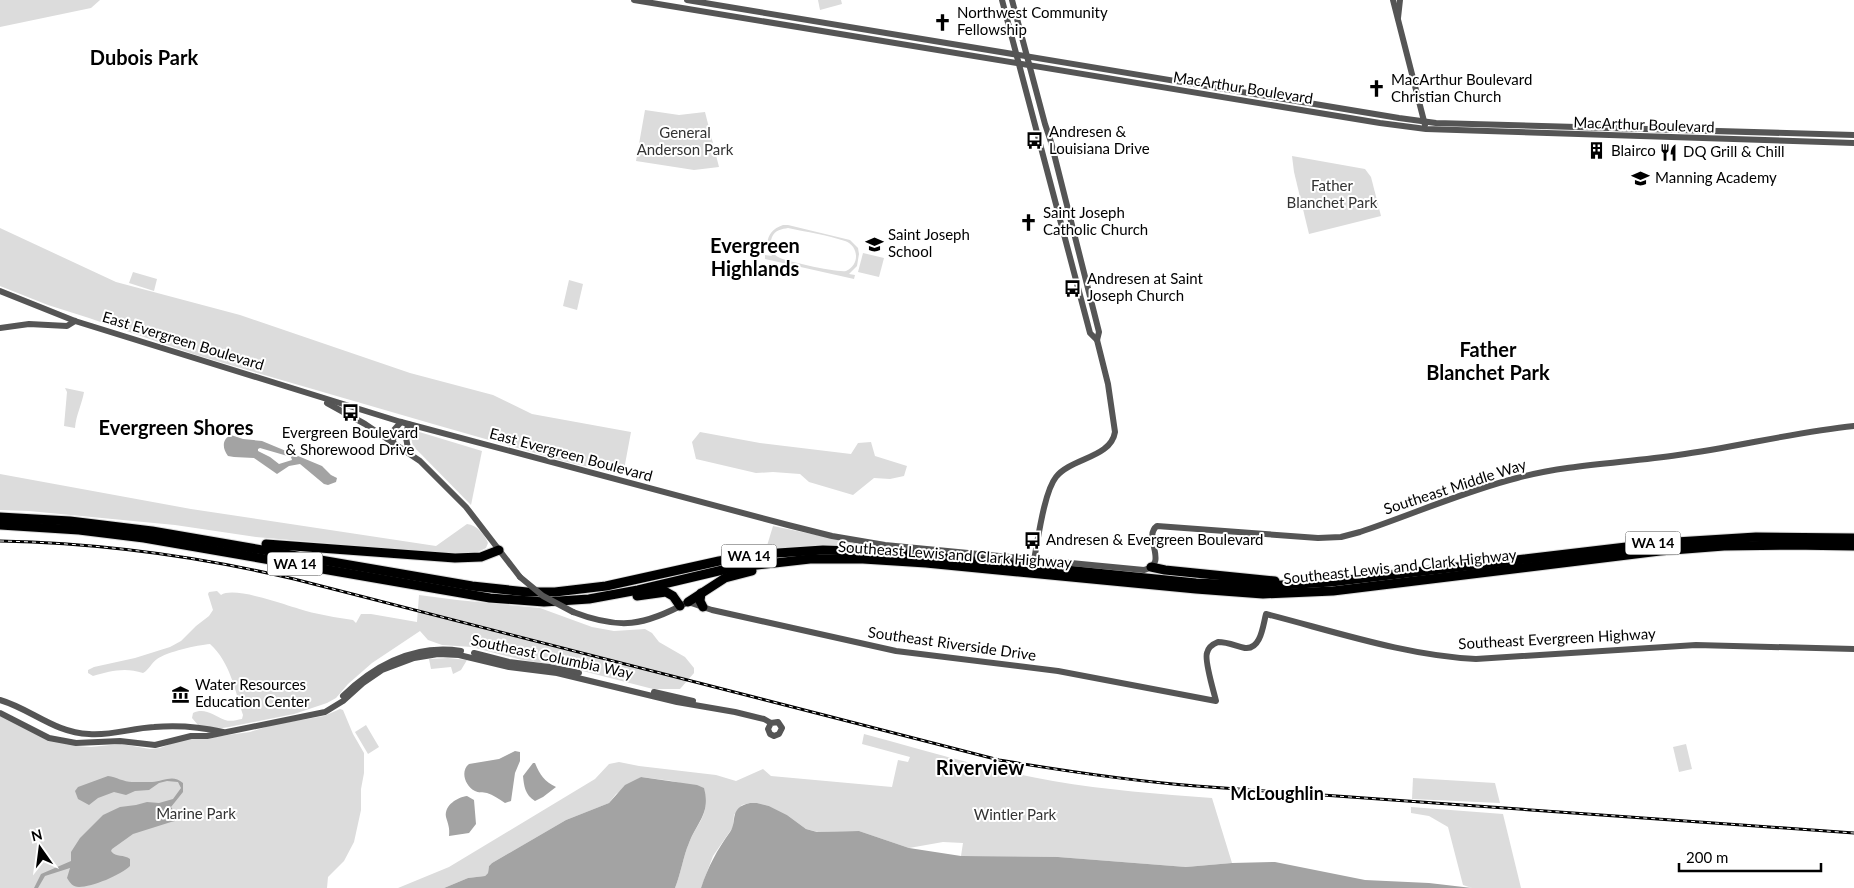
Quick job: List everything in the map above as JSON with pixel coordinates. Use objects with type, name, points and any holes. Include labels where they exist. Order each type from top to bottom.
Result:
[{"type":"highway","name":"Southeast Lewis and Clark Highway","points":[[0,517],[102,524],[192,537],[472,586],[527,592],[555,592],[597,588],[719,561],[763,554],[823,550],[886,552],[1196,583],[1267,586],[1312,584],[1660,543],[1756,537],[1854,536]]},
{"type":"highway","name":"Southeast Lewis and Clark Highway","points":[[0,525],[79,530],[136,537],[490,598],[544,602],[589,599],[638,590],[731,568],[810,559],[863,559],[926,563],[1196,590],[1263,594],[1333,590],[1724,546],[1854,546]]},
{"type":"highway","points":[[192,537],[301,548],[455,558],[481,557],[499,550]]},
{"type":"highway","points":[[589,599],[624,598],[666,592],[684,604],[730,576],[792,565],[810,559]]},
{"type":"highway","points":[[1151,567],[1165,570],[1312,584]]},
{"type":"highway","points":[[701,592],[700,600],[703,607]]},
{"type":"street","name":"MacArthur Boulevard","points":[[634,0],[1018,62],[1371,122],[1426,129],[1854,143]]},
{"type":"street","name":"MacArthur Boulevard","points":[[687,0],[1424,121],[1854,135]]},
{"type":"street","points":[[1002,0],[1090,333],[1097,340]]},
{"type":"street","points":[[1012,0],[1051,142],[1099,332],[1097,340],[1114,422],[1114,438],[1106,448],[1072,464],[1054,478],[1048,493],[1034,560]]},
{"type":"street","points":[[1393,0],[1426,129]]},
{"type":"street","points":[[1398,19],[1400,0]]},
{"type":"street","name":"East Evergreen Boulevard","points":[[0,291],[75,321],[405,423],[614,480],[832,536],[885,545],[1034,560],[1144,570],[1151,567]]},
{"type":"street","points":[[0,328],[30,324],[67,326],[75,321]]},
{"type":"street","points":[[318,397],[409,452],[439,478],[458,498],[520,576],[543,596],[573,612],[599,620],[631,623],[657,618],[684,604]]},
{"type":"street","points":[[393,442],[394,430],[405,423],[409,452]]},
{"type":"street","name":"Southeast Middle Way","points":[[1151,567],[1156,558],[1152,536],[1154,529],[1159,526],[1318,538],[1341,537],[1498,484],[1537,473],[1581,466],[1678,456],[1791,435],[1854,426]]},
{"type":"street","name":"Southeast Riverside Drive","points":[[684,604],[896,651],[1031,667],[1216,701],[1206,653],[1218,642],[1247,648],[1252,647],[1257,643],[1266,614]]},
{"type":"street","name":"Southeast Evergreen Highway","points":[[1266,614],[1418,652],[1458,658],[1507,657],[1689,645],[1854,649]]},
{"type":"street","name":"Southeast Columbia Way","points":[[0,713],[38,733],[59,741],[76,743],[120,741],[155,745],[191,736],[207,736],[332,708],[343,702],[363,683],[393,665],[414,658],[438,654],[458,655],[509,666],[557,673],[677,702],[701,707],[706,706],[760,718],[771,723]]},
{"type":"street","name":"Southeast Columbia Way","points":[[0,700],[61,729],[72,732],[107,734],[169,727],[224,732]]},
{"type":"street","points":[[169,727],[173,735],[171,741]]},
{"type":"street","points":[[138,729],[136,737],[140,744]]},
{"type":"green space","name":"Dubois Park","points":[[0,0],[100,0],[91,8],[0,27]]},
{"type":"green space","points":[[818,0],[841,0],[842,4],[820,10]]},
{"type":"green space","name":"General Anderson Park","points":[[645,110],[679,115],[705,112],[719,167],[694,170],[636,161]]},
{"type":"green space","name":"Father Blanchet Park","points":[[1292,156],[1365,169],[1371,177],[1381,216],[1309,234]]},
{"type":"green space","points":[[788,225],[850,240],[858,248],[859,254],[857,266],[849,274],[855,275],[854,279],[765,259],[765,255],[772,256],[769,251],[768,238],[778,227]],"holes":[[[788,228],[850,243],[856,256],[854,264],[846,271],[841,271],[778,257],[771,248],[771,240],[777,231]]]},
{"type":"green space","points":[[0,228],[116,282],[240,315],[410,373],[493,395],[532,414],[631,432],[623,475],[563,461],[196,355],[48,305],[0,286]]},
{"type":"green space","points":[[863,253],[884,258],[879,277],[858,272]]},
{"type":"green space","points":[[133,272],[157,279],[154,291],[129,283]]},
{"type":"green space","points":[[569,280],[583,284],[577,310],[563,306]]},
{"type":"green space","points":[[65,388],[84,392],[75,428],[64,426],[67,392]]},
{"type":"green space","points":[[416,431],[482,451],[471,505],[414,447],[412,439]]},
{"type":"green space","points":[[700,432],[760,443],[851,454],[858,443],[871,442],[875,456],[907,466],[904,476],[890,479],[874,478],[853,495],[809,482],[800,474],[756,473],[696,459],[692,442]]},
{"type":"green space","points":[[0,474],[191,509],[436,546],[467,524],[474,526],[480,531],[488,543],[486,548],[474,554],[437,553],[256,537],[175,525],[0,510]]},
{"type":"green space","points":[[773,526],[860,544],[858,546],[824,545],[766,549]]},
{"type":"green space","points":[[217,591],[221,595],[239,593],[252,595],[314,613],[353,620],[356,623],[361,614],[417,622],[419,595],[540,608],[592,627],[614,631],[645,629],[652,633],[659,642],[685,657],[694,668],[694,673],[680,689],[653,689],[563,666],[522,660],[472,647],[442,645],[428,640],[420,631],[372,663],[348,684],[336,698],[327,703],[294,714],[216,729],[198,725],[192,718],[193,713],[202,711],[229,721],[242,719],[243,715],[227,668],[217,651],[210,644],[182,649],[162,656],[143,673],[124,670],[93,676],[88,673],[88,670],[94,667],[135,658],[170,647],[181,641],[209,616],[213,610],[208,594],[209,592]]},
{"type":"green space","points":[[429,659],[467,660],[461,670],[453,674],[451,667],[431,669]]},
{"type":"green space","name":"Marine Park","points":[[340,709],[343,710],[353,734],[364,753],[364,773],[361,789],[361,810],[354,842],[344,861],[328,877],[327,888],[0,888],[0,716],[77,746],[91,747],[121,744],[150,749],[160,748],[186,738],[205,738],[250,732],[272,725],[324,716]]},
{"type":"green space","points":[[366,725],[379,747],[368,754],[355,732]]},
{"type":"green space","name":"Wintler Park","points":[[864,734],[1029,777],[1113,789],[1212,798],[1232,863],[1186,867],[1058,857],[961,856],[963,843],[943,842],[909,848],[859,831],[818,832],[806,829],[787,815],[769,806],[750,803],[742,805],[734,815],[733,827],[713,856],[701,888],[675,888],[687,848],[704,812],[704,789],[672,781],[641,777],[616,794],[609,803],[566,820],[492,863],[485,876],[468,878],[444,888],[398,888],[449,867],[595,779],[609,764],[619,762],[716,775],[736,781],[763,769],[771,776],[892,787],[898,760],[908,762],[910,757],[862,744]]},
{"type":"green space","points":[[1686,744],[1692,769],[1679,772],[1673,747]]},
{"type":"green space","points":[[1413,778],[1495,783],[1500,803],[1412,799]]},
{"type":"green space","points":[[1411,807],[1503,814],[1521,888],[1472,888],[1463,885],[1448,827],[1429,816],[1411,813]]},
{"type":"shaded area","points":[[231,435],[243,439],[262,441],[322,466],[337,478],[336,482],[328,485],[324,484],[300,464],[289,466],[277,474],[254,458],[228,456],[224,444]],"holes":[[[258,449],[291,457],[292,460],[279,464],[258,451]]]},
{"type":"shaded area","points":[[515,751],[520,752],[520,761],[515,773],[511,801],[505,803],[489,794],[476,792],[466,782],[464,774],[469,764],[499,759]]},
{"type":"shaded area","points":[[535,763],[545,780],[556,787],[535,801],[527,793],[523,776]]},
{"type":"shaded area","points":[[108,776],[132,782],[152,782],[172,778],[179,780],[183,783],[183,792],[171,807],[176,814],[184,816],[183,819],[133,834],[112,849],[113,853],[130,859],[130,866],[113,877],[91,885],[77,887],[67,878],[70,868],[45,876],[38,888],[34,888],[41,874],[71,861],[71,852],[80,838],[103,815],[120,807],[147,802],[159,803],[173,799],[181,788],[178,782],[167,781],[159,783],[149,790],[135,791],[126,795],[114,792],[98,798],[89,805],[78,799],[75,791],[78,787]]},
{"type":"shaded area","points":[[641,777],[697,785],[704,788],[706,804],[704,811],[687,848],[675,888],[444,888],[468,878],[485,876],[492,863],[566,820],[609,803],[625,785]]},
{"type":"shaded area","points":[[467,796],[474,800],[476,824],[469,833],[449,836],[446,817],[447,809],[456,800]]},
{"type":"shaded area","points":[[750,803],[769,806],[787,815],[806,829],[817,832],[859,831],[909,848],[961,856],[1058,857],[1186,867],[1275,862],[1365,880],[1429,883],[1472,888],[701,888],[713,859],[732,828],[736,811],[743,805]]},
{"type":"railway","points":[[0,541],[37,542],[148,552],[258,571],[999,760],[1048,768],[1171,784],[1854,833]]},
{"type":"place","name":"Northwest Community Fellowship","points":[[943,22]]},
{"type":"place","name":"MacArthur Boulevard Christian Church","points":[[1377,89]]},
{"type":"place","name":"Andresen & Louisiana Drive","points":[[1035,141]]},
{"type":"place","name":"Blairco","points":[[1597,151]]},
{"type":"place","name":"DQ Grill & Chill","points":[[1669,152]]},
{"type":"place","name":"Manning Academy","points":[[1641,178]]},
{"type":"place","name":"Saint Joseph Catholic Church","points":[[1029,222]]},
{"type":"place","name":"Saint Joseph School","points":[[874,244]]},
{"type":"place","name":"Andresen at Saint Joseph Church","points":[[1073,288]]},
{"type":"place","name":"Evergreen Boulevard & Shorewood Drive","points":[[350,412]]},
{"type":"place","name":"Andresen & Evergreen Boulevard","points":[[1032,540]]},
{"type":"place","name":"Water Resources Education Center","points":[[181,694]]},
{"type":"district","name":"Dubois Park","points":[[144,58]]},
{"type":"district","name":"Evergreen Highlands","points":[[755,258]]},
{"type":"district","name":"Father Blanchet Park","points":[[1488,362]]},
{"type":"district","name":"Evergreen Shores","points":[[176,428]]},
{"type":"district","name":"Riverview","points":[[980,768]]},
{"type":"district","name":"McLoughlin","points":[[1277,794]]}]
